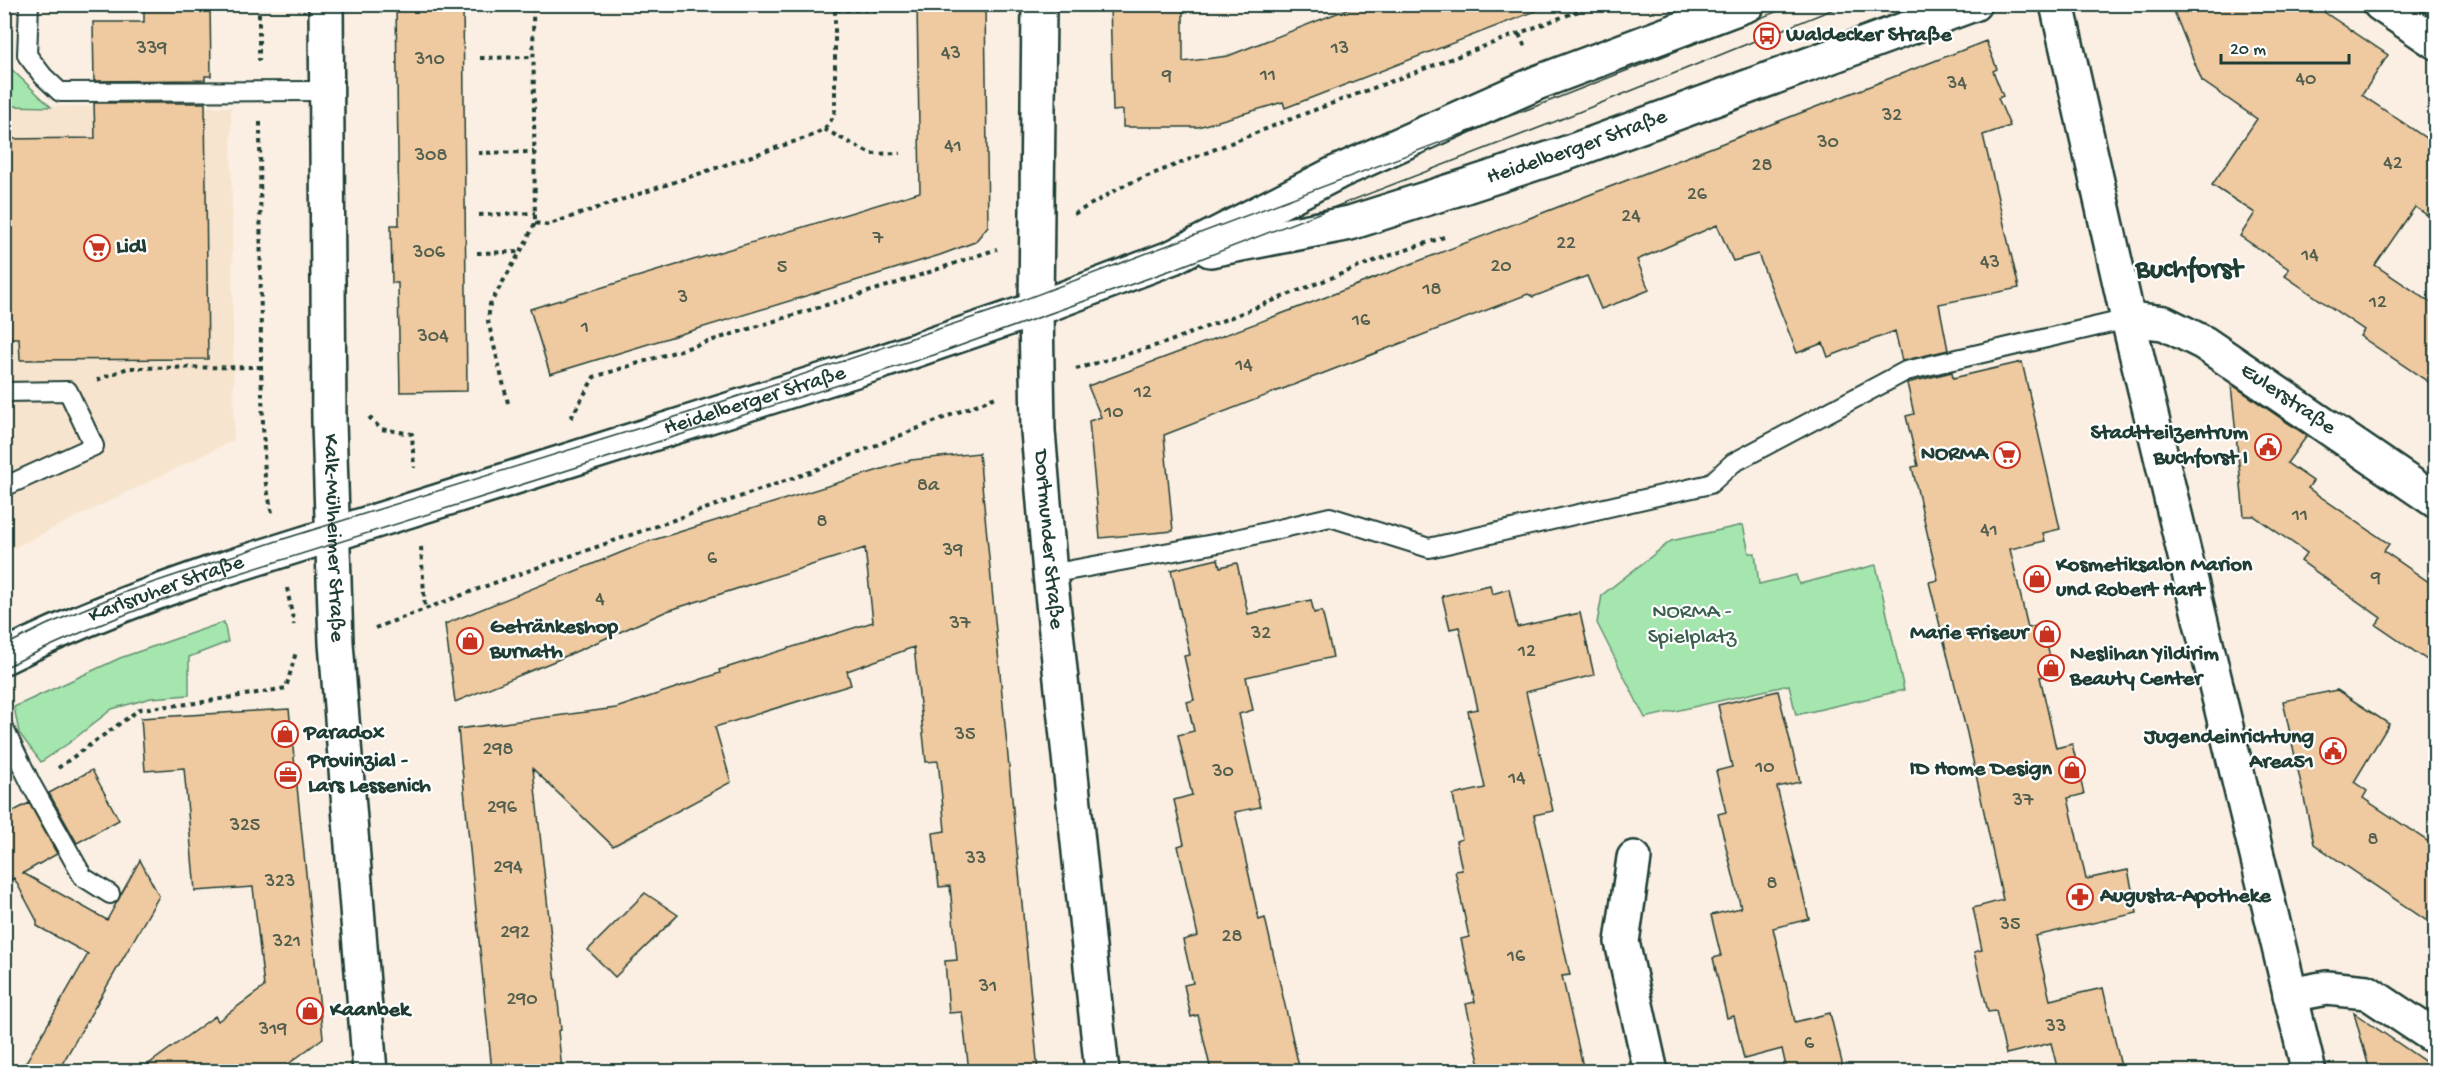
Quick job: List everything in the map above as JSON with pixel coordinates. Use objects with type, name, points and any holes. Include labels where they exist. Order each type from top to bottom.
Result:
[{"type":"street","name":"Kalk-Mülheimer Straße","points":[[326,4],[329,422],[336,643],[367,1071]]},
{"type":"street","name":"Dortmunder Straße","points":[[1038,4],[1036,309],[1038,431],[1050,574],[1102,1071]]},
{"type":"street","name":"Heidelberger Straße","points":[[333,534],[881,362],[1036,309],[1173,257],[1338,172],[1539,82],[1748,4]]},
{"type":"street","name":"Heidelberger Straße","points":[[1173,257],[1350,223],[1567,153],[1974,4]]},
{"type":"street","points":[[2057,4],[2128,319],[2309,1071]]},
{"type":"street","points":[[2380,4],[2436,42]]},
{"type":"street","name":"Eulerstraße","points":[[2128,319],[2164,323],[2204,343],[2436,501]]},
{"type":"street","name":"Karlsruher Straße","points":[[4,657],[50,634],[128,601],[333,534]]},
{"type":"street","points":[[1634,858],[1622,942],[1651,1071]]},
{"type":"street","points":[[2290,995],[2327,988],[2367,992],[2436,1038]]},
{"type":"lane","points":[[28,4],[27,55],[43,76],[60,92],[326,91]]},
{"type":"lane","points":[[1050,574],[1224,542],[1330,517],[1429,548],[1710,484],[1733,463],[1906,371],[2128,319]]},
{"type":"lane","points":[[4,392],[68,391],[94,446],[4,487]]},
{"type":"lane","points":[[4,729],[32,786],[83,877],[110,894]]},
{"type":"path","points":[[259,4],[261,366],[265,479],[279,551]]},
{"type":"path","points":[[508,403],[488,321],[490,304],[535,223],[533,4]]},
{"type":"path","points":[[535,223],[548,225],[814,135],[824,129],[832,123],[835,110],[835,4]]},
{"type":"path","points":[[594,377],[897,283],[1037,235],[1125,185],[1296,117],[1597,4]]},
{"type":"path","points":[[835,10],[889,10]]},
{"type":"path","points":[[480,58],[534,57]]},
{"type":"path","points":[[824,129],[871,154],[900,153]]},
{"type":"path","points":[[478,153],[534,152]]},
{"type":"path","points":[[479,215],[535,213]]},
{"type":"path","points":[[336,643],[502,580],[805,474],[1038,381],[1168,342],[1374,261],[1450,235]]},
{"type":"path","points":[[477,253],[520,252]]},
{"type":"path","points":[[68,391],[128,368],[261,366]]},
{"type":"path","points":[[367,415],[381,429],[412,434],[425,609]]},
{"type":"path","points":[[32,786],[140,709],[197,703],[286,688],[298,645]]},
{"type":"shaded area","points":[[5,106],[231,107],[234,440],[5,552]]},
{"type":"green space","points":[[5,63],[51,107],[5,106]]},
{"type":"green space","name":"NORMA - Spielplatz","points":[[1743,525],[1749,553],[1755,553],[1759,584],[1796,575],[1799,584],[1876,565],[1904,690],[1796,715],[1789,685],[1645,718],[1597,623],[1602,595],[1671,541]]},
{"type":"green space","points":[[224,622],[228,642],[189,657],[189,695],[151,698],[112,709],[41,762],[19,733],[14,707],[120,658]]},
{"type":"building","points":[[144,4],[210,4],[211,76],[205,76],[205,80],[94,81],[93,22],[144,22]]},
{"type":"building","points":[[396,4],[463,4],[467,391],[400,392],[398,283],[392,283],[391,225],[399,225]]},
{"type":"building","points":[[917,4],[985,4],[988,226],[975,242],[940,255],[550,374],[530,309],[920,192]]},
{"type":"building","points":[[1110,4],[1183,4],[1183,62],[1228,56],[1360,4],[1545,4],[1546,7],[1285,108],[1283,102],[1198,127],[1123,127],[1123,110],[1113,111]]},
{"type":"building","points":[[2171,4],[2312,4],[2388,55],[2362,95],[2436,145],[2436,221],[2415,207],[2375,265],[2436,306],[2436,387],[2360,336],[2364,330],[2285,276],[2289,269],[2240,236],[2255,213],[2212,185],[2257,119],[2202,81]]},
{"type":"building","points":[[1986,41],[1997,69],[1993,71],[2003,96],[1998,98],[2010,126],[1983,135],[2019,288],[1939,304],[1948,350],[1902,361],[1895,331],[1828,357],[1823,343],[1797,353],[1758,254],[1733,261],[1717,225],[1637,260],[1649,290],[1625,300],[1601,309],[1587,276],[1533,297],[1528,294],[1164,435],[1173,531],[1100,538],[1089,421],[1101,417],[1088,386],[1313,302]]},
{"type":"building","name":"Lidl","points":[[94,103],[205,103],[208,359],[20,360],[19,338],[4,338],[4,139],[95,138]]},
{"type":"building","points":[[2022,362],[2060,529],[2043,533],[2045,541],[2010,549],[2028,628],[2042,625],[2054,673],[2040,677],[2056,748],[2072,744],[2084,794],[2068,798],[2086,879],[2128,870],[2137,913],[2035,936],[2050,1000],[2103,988],[2122,1071],[2058,1071],[2051,1043],[2006,1054],[1996,1011],[1988,1012],[1974,952],[1982,950],[1973,908],[2003,900],[1967,733],[1929,582],[1938,580],[1912,467],[1918,466],[1906,416],[1914,414],[1907,383],[1952,372],[1953,378]]},
{"type":"building","points":[[2231,384],[2307,436],[2287,463],[2313,481],[2308,488],[2389,544],[2384,551],[2436,587],[2436,666],[2376,625],[2381,618],[2301,561],[2307,553],[2254,516],[2244,516]]},
{"type":"building","points":[[979,453],[1038,1071],[969,1071],[962,1012],[949,1013],[945,961],[957,960],[950,886],[939,887],[933,833],[945,831],[942,798],[938,761],[926,762],[914,647],[847,671],[851,685],[715,727],[731,782],[613,846],[533,769],[561,1030],[558,1031],[562,1071],[492,1071],[458,729],[616,708],[720,673],[719,670],[873,622],[865,548],[667,611],[455,702],[445,624],[647,542],[911,460]]},
{"type":"building","points":[[1218,559],[1220,567],[1237,563],[1248,614],[1311,600],[1314,613],[1322,611],[1333,657],[1246,677],[1253,710],[1239,714],[1260,807],[1235,812],[1259,920],[1265,918],[1300,1071],[1211,1071],[1198,1015],[1191,1017],[1184,985],[1193,983],[1183,940],[1198,936],[1178,846],[1184,844],[1174,800],[1192,795],[1178,735],[1194,731],[1187,702],[1194,700],[1184,656],[1190,655],[1171,570]]},
{"type":"building","points":[[1490,585],[1492,594],[1509,589],[1517,627],[1580,613],[1594,675],[1526,692],[1553,811],[1534,815],[1570,975],[1562,976],[1584,1071],[1481,1071],[1466,1004],[1475,1002],[1461,939],[1469,937],[1455,871],[1462,870],[1456,841],[1462,839],[1453,795],[1485,788],[1468,711],[1478,709],[1459,627],[1450,629],[1442,596]]},
{"type":"building","points":[[2337,690],[2389,724],[2354,782],[2367,791],[2363,798],[2436,847],[2436,927],[2314,844],[2283,701]]},
{"type":"building","points":[[1778,691],[1800,782],[1777,787],[1809,919],[1773,928],[1795,1022],[1830,1013],[1844,1071],[1787,1071],[1782,1049],[1744,1059],[1734,1016],[1727,1018],[1713,958],[1721,956],[1711,915],[1741,908],[1718,814],[1726,812],[1716,771],[1732,767],[1718,705]]},
{"type":"building","points":[[289,709],[323,1038],[279,1071],[139,1071],[215,1016],[218,1021],[264,987],[253,887],[195,891],[184,768],[145,771],[141,718]]},
{"type":"building","points":[[92,770],[119,820],[77,843],[49,793]]},
{"type":"building","points":[[29,803],[57,854],[23,873],[107,920],[140,860],[159,896],[58,1071],[21,1071],[88,954],[37,926],[37,921],[14,878],[4,883],[4,816]]},
{"type":"building","points":[[645,893],[678,915],[615,977],[588,950]]},
{"type":"building","points":[[2354,1013],[2436,1069],[2436,1071],[2370,1071]]},
{"type":"tram line","points":[[4,646],[46,625],[125,592],[277,541],[691,412],[1007,306],[1547,102],[1796,4]]},
{"type":"tram line","points":[[4,668],[115,619],[228,577],[934,355],[1177,268],[1554,122],[1846,4]]},
{"type":"place","name":"Waldecker Straße","points":[[1767,36]]},
{"type":"place","name":"Lidl","points":[[97,248]]},
{"type":"place","name":"Stadtteilzentrum Buchforst I","points":[[2268,447]]},
{"type":"place","name":"NORMA","points":[[2007,455]]},
{"type":"place","name":"Kosmetiksalon Marion und Robert Hart","points":[[2037,579]]},
{"type":"place","name":"Marie Friseur","points":[[2047,634]]},
{"type":"place","name":"Getränkeshop Burnath","points":[[470,641]]},
{"type":"place","name":"Neslihan Yildirim Beauty Center","points":[[2051,668]]},
{"type":"place","name":"Paradox","points":[[285,734]]},
{"type":"place","name":"Jugendeinrichtung Area51","points":[[2333,751]]},
{"type":"place","name":"ID Home Design","points":[[2072,770]]},
{"type":"place","name":"Provinzial - Lars Lessenich","points":[[288,775]]},
{"type":"place","name":"Augusta-Apotheke","points":[[2080,897]]},
{"type":"place","name":"Kaanbek","points":[[310,1011]]},
{"type":"district","name":"Buchforst","points":[[2189,270]]}]
